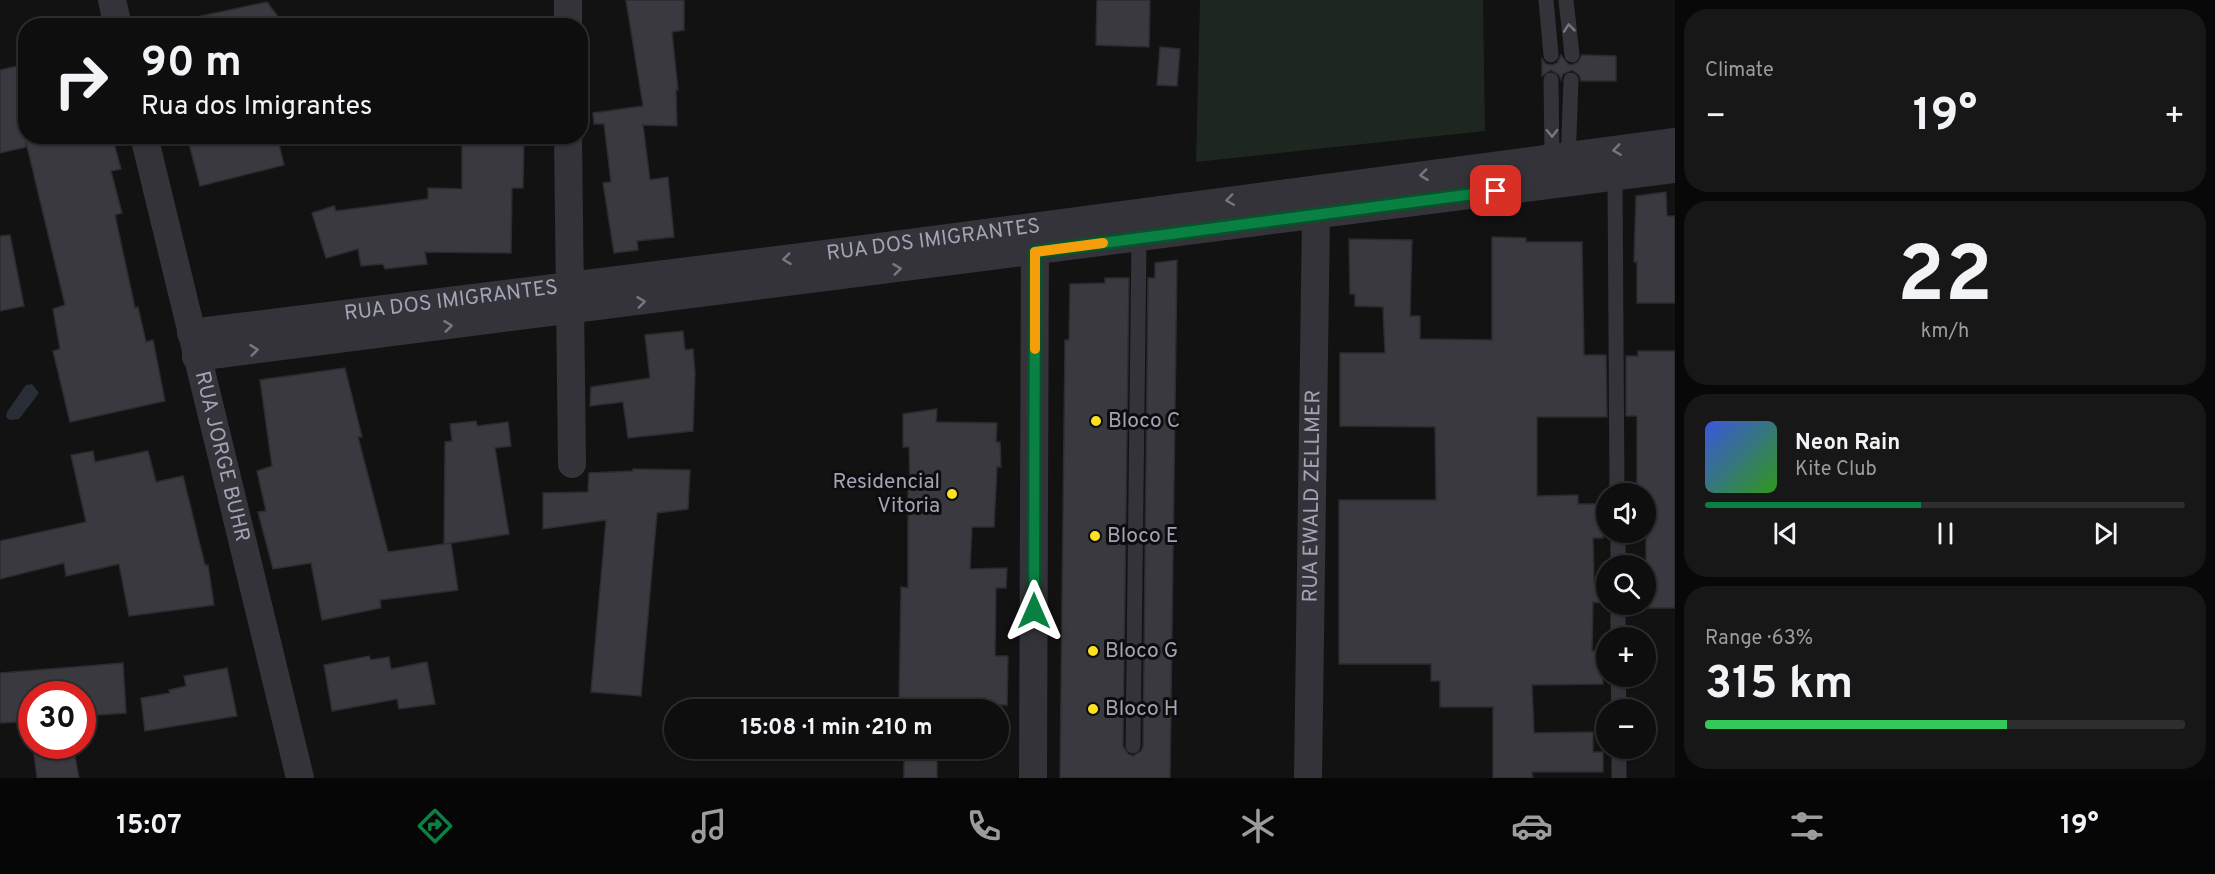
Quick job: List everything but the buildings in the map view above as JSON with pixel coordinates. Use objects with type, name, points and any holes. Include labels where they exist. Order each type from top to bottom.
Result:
[{"type":"street","points":[[112,0],[116,18]]},
{"type":"street","points":[[568,0],[568,18]]},
{"type":"street","name":"RUA DOS IMIGRANTES","points":[[1035,239],[1139,238],[1316,215],[1675,142]]},
{"type":"street","name":"RUA JORGE BUHR","points":[[146,144],[300,778]]},
{"type":"street","points":[[568,144],[572,464]]},
{"type":"street","name":"RUA DOS IMIGRANTES","points":[[194,345],[1035,239],[1561,166],[1616,177],[1675,169]]},
{"type":"street","name":"RUA EWALD ZELLMER","points":[[1308,778],[1316,215]]},
{"type":"street","points":[[1034,778],[1035,239]]},
{"type":"lane","points":[[1545,0],[1551,55]]},
{"type":"lane","points":[[1566,0],[1572,56]]},
{"type":"lane","points":[[1551,80],[1561,166]]},
{"type":"lane","points":[[1561,166],[1571,80]]},
{"type":"lane","points":[[1616,177],[1617,483]]},
{"type":"lane","points":[[1133,746],[1139,238]]},
{"type":"lane","points":[[1619,759],[1619,778]]},
{"type":"shaded area","points":[[1200,0],[1483,0],[1485,131],[1196,162]]},
{"type":"shaded area","points":[[32,384],[39,393],[19,419],[10,420],[6,417],[7,412],[26,385]]},
{"type":"slow traffic","points":[[1035,349],[1035,252],[1103,243]]},
{"type":"place","name":"Bloco C","points":[[1096,421]]},
{"type":"place","name":"Residencial Vitoria","points":[[952,494]]},
{"type":"place","name":"Bloco E","points":[[1095,536]]},
{"type":"place","name":"Bloco G","points":[[1093,651]]},
{"type":"place","name":"Bloco H","points":[[1093,709]]},
{"type":"route","points":[[1034,611],[1035,252],[1496,191]]}]
